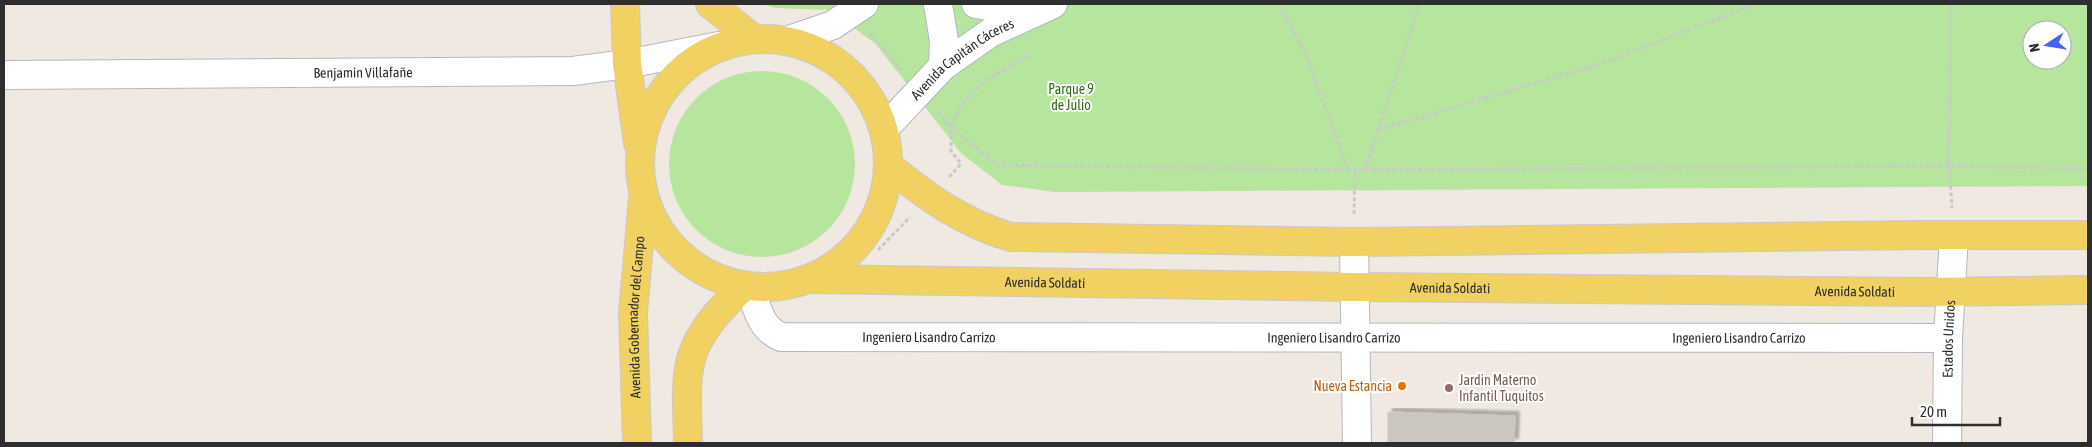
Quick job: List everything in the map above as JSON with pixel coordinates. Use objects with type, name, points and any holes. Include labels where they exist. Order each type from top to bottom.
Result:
[{"type":"main road","points":[[625,4],[627,64],[643,191],[656,225],[679,254],[709,275],[747,286],[781,286],[810,279],[842,260],[867,234],[882,200],[888,165],[884,129],[870,98],[848,71],[821,52],[789,40],[753,38],[719,46],[687,64],[662,91],[646,123],[640,159]]},
{"type":"main road","points":[[710,4],[753,38]]},
{"type":"main road","points":[[888,165],[929,198],[957,216],[984,229],[1010,237],[1354,242],[2088,235]]},
{"type":"main road","name":"Avenida Gobernador del Campo","points":[[637,443],[633,313],[643,191]]},
{"type":"main road","name":"Avenida Soldati","points":[[810,279],[1355,287],[1952,292],[2088,290]]},
{"type":"main road","points":[[688,443],[689,373],[694,352],[707,326],[723,306],[747,286]]},
{"type":"street","points":[[938,4],[944,41],[943,66]]},
{"type":"street","points":[[976,4],[1010,10],[1044,8]]},
{"type":"street","points":[[789,40],[833,25],[858,8]]},
{"type":"street","name":"Avenida Capitán Cáceres","points":[[884,129],[943,66],[990,33],[1044,8]]},
{"type":"street","name":"Benjamín Villafañe","points":[[4,75],[573,70],[627,64],[719,46]]},
{"type":"street","name":"Estados Unidos","points":[[1947,443],[1948,338],[1954,236]]},
{"type":"street","points":[[1354,242],[1357,443]]},
{"type":"street","name":"Ingeniero Lisandro Carrizo","points":[[747,286],[761,320],[768,330],[782,337],[1948,338]]},
{"type":"path","points":[[1278,4],[1305,52],[1348,170]]},
{"type":"path","points":[[1365,170],[1420,4]]},
{"type":"path","points":[[1378,130],[1604,63],[1756,4]]},
{"type":"path","points":[[1951,4],[1949,166],[1954,236]]},
{"type":"path","points":[[858,8],[920,90],[951,127],[997,165],[1348,170],[1949,166],[2088,169]]},
{"type":"path","points":[[1354,242],[1355,170]]},
{"type":"green space","name":"Parque 9 de Julio","points":[[762,4],[2088,4],[2088,186],[1055,192],[1002,185],[961,153],[875,43],[828,10],[776,8]]},
{"type":"green space","points":[[753,71],[771,71],[798,78],[828,98],[848,128],[855,155],[855,173],[848,200],[828,230],[798,250],[771,257],[753,257],[735,253],[718,246],[703,236],[690,223],[680,208],[673,191],[669,173],[669,155],[673,137],[680,120],[690,105],[703,92],[718,82],[735,75]]},
{"type":"building","points":[[1388,412],[1515,416],[1514,443],[1388,443]]},
{"type":"place","name":"Nueva Estancia","points":[[1402,386]]},
{"type":"place","name":"Jardin Materno Infantil Tuquitos","points":[[1449,388]]}]
